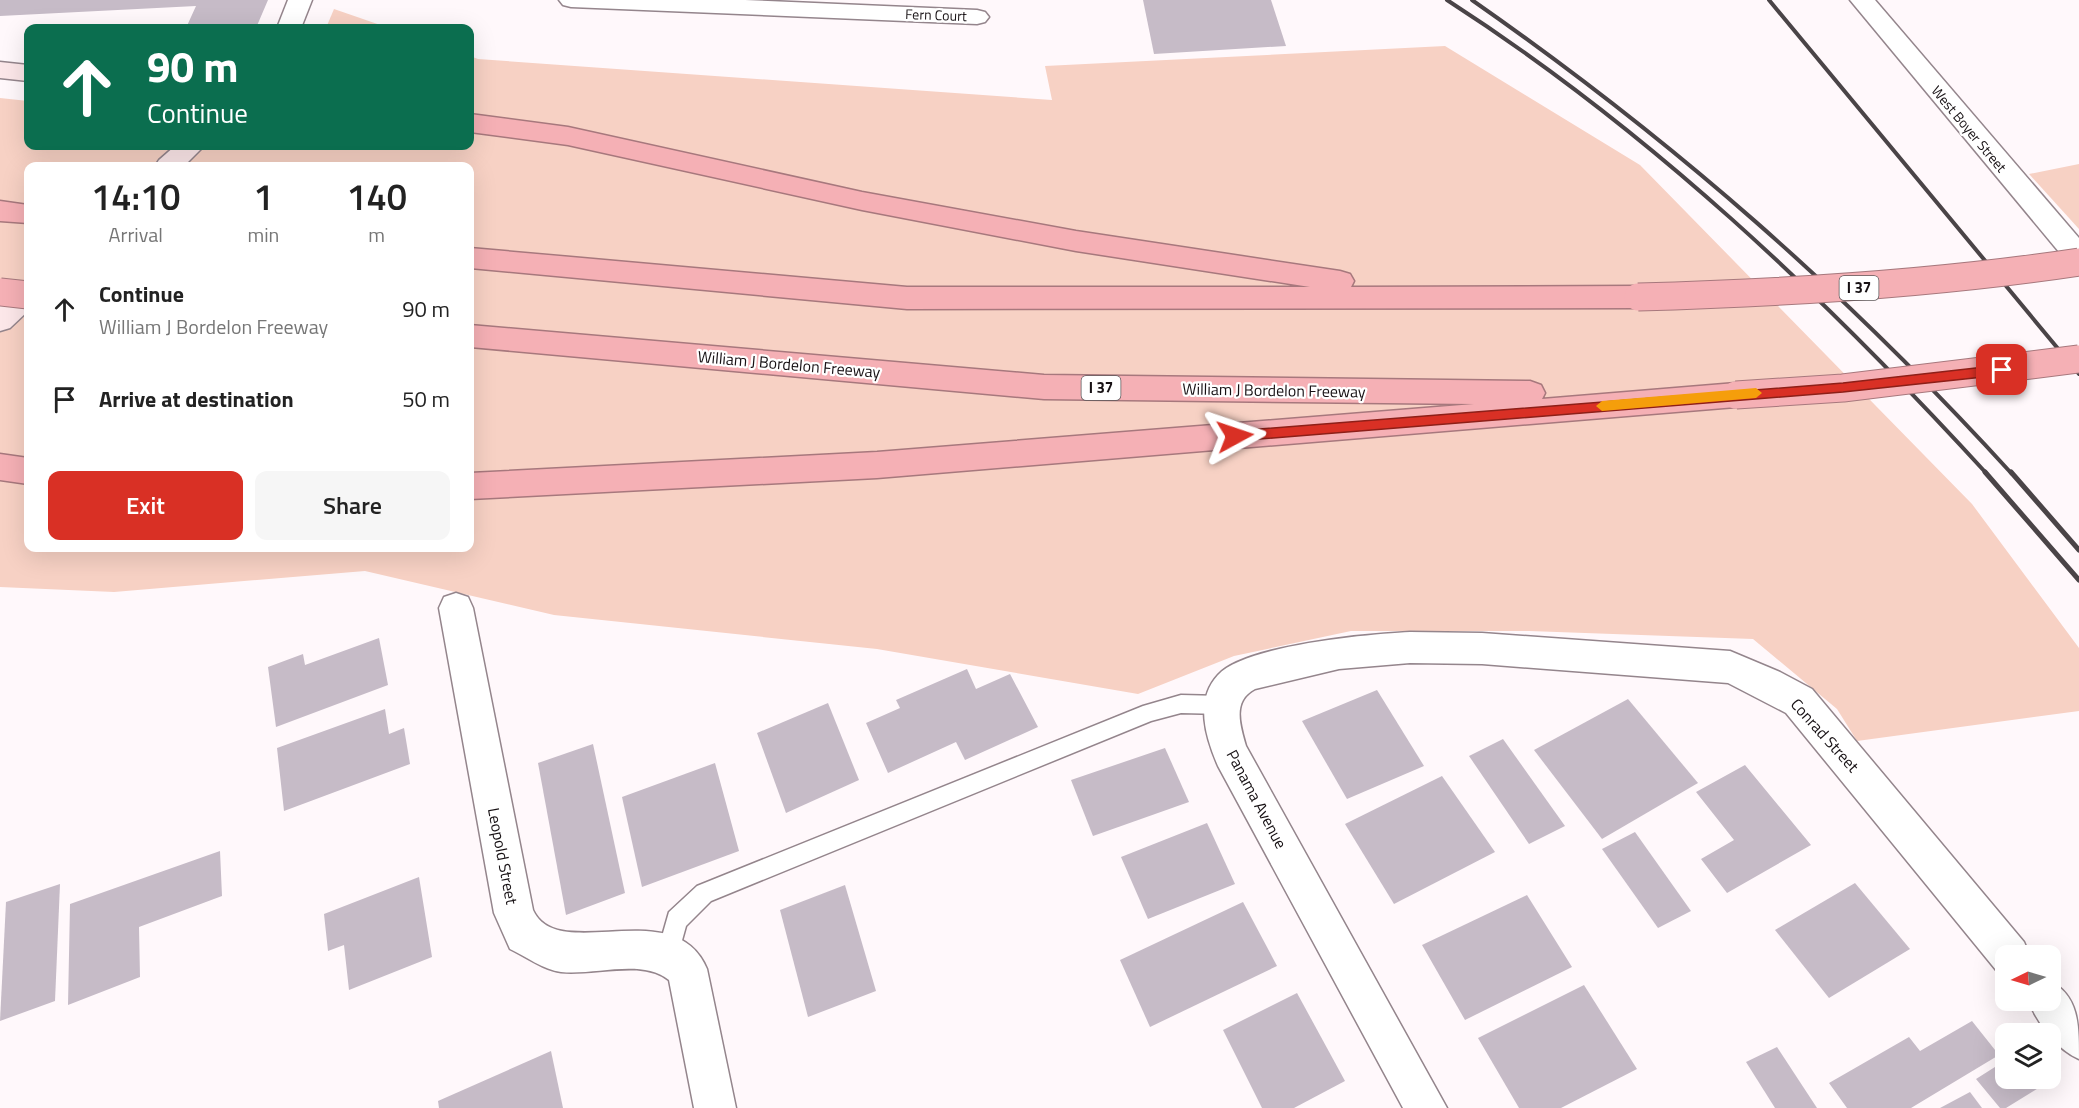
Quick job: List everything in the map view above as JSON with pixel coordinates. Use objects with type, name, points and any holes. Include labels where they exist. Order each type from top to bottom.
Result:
[{"type":"highway","points":[[474,124],[568,136],[862,201],[1076,241],[1440,296]]},
{"type":"highway","points":[[0,211],[24,214]]},
{"type":"highway","name":"I 37","points":[[474,258],[907,298],[1638,297],[1773,293],[1905,285],[2079,262]]},
{"type":"highway","points":[[0,292],[24,294]]},
{"type":"highway","name":"William J Bordelon Freeway","points":[[474,336],[1044,387],[1736,395],[1843,388],[2079,358]]},
{"type":"highway","points":[[474,486],[877,465],[1736,395]]},
{"type":"highway","points":[[0,467],[24,470]]},
{"type":"main road","points":[[0,70],[24,73]]},
{"type":"main road","points":[[173,162],[186,150]]},
{"type":"main road","points":[[0,320],[24,298]]},
{"type":"street","points":[[291,24],[300,0]]},
{"type":"street","name":"Fern Court","points":[[571,0],[786,4],[977,17]]},
{"type":"street","name":"West Boyer Street","points":[[1862,0],[2079,257]]},
{"type":"street","name":"Leopold Street","points":[[456,608],[514,913],[524,935],[558,952],[640,950],[668,954]]},
{"type":"street","name":"Conrad Street","points":[[1222,705],[1229,688],[1240,680],[1287,663],[1341,652],[1454,646],[1730,668],[1768,683],[1799,701],[2001,945]]},
{"type":"street","name":"Panama Avenue","points":[[1222,705],[1222,730],[1231,754],[1426,1108]]},
{"type":"street","points":[[668,954],[687,969],[715,1108]]},
{"type":"street","points":[[2057,1011],[2079,1038]]},
{"type":"lane","points":[[668,954],[677,920],[704,893],[1150,712],[1181,704],[1222,705]]},
{"type":"shaded area","points":[[334,9],[377,24],[328,24]]},
{"type":"shaded area","points":[[1445,46],[1640,165],[1972,504],[2079,648],[2079,711],[1857,741],[1837,709],[1753,639],[1529,631],[1351,631],[1234,656],[1138,694],[877,649],[554,615],[365,571],[114,592],[0,587],[0,98],[24,101],[24,150],[474,150],[474,58],[1052,100],[1045,66]]},
{"type":"shaded area","points":[[2079,164],[2079,229],[2029,174]]},
{"type":"building","points":[[0,0],[268,0],[258,24],[188,24],[196,6],[0,16]]},
{"type":"building","points":[[1143,0],[1271,0],[1286,46],[1154,54]]},
{"type":"building","points":[[379,638],[388,685],[276,727],[268,667],[303,654],[305,665]]},
{"type":"building","points":[[967,669],[976,689],[1010,674],[1038,727],[965,760],[956,742],[888,773],[866,723],[900,708],[896,700]]},
{"type":"building","points":[[1377,690],[1424,766],[1347,799],[1302,721]]},
{"type":"building","points":[[1628,699],[1698,783],[1602,839],[1534,750]]},
{"type":"building","points":[[828,703],[859,780],[786,813],[757,733]]},
{"type":"building","points":[[385,709],[389,734],[404,728],[410,764],[284,811],[277,748]]},
{"type":"building","points":[[1503,739],[1565,826],[1529,844],[1469,756]]},
{"type":"building","points":[[593,744],[625,893],[566,915],[538,763]]},
{"type":"building","points":[[1165,748],[1189,802],[1093,836],[1071,780]]},
{"type":"building","points":[[715,763],[739,851],[642,887],[622,797]]},
{"type":"building","points":[[1745,765],[1811,845],[1727,893],[1701,859],[1734,840],[1696,792]]},
{"type":"building","points":[[1442,776],[1495,852],[1394,904],[1345,824]]},
{"type":"building","points":[[1207,823],[1235,884],[1148,919],[1121,857]]},
{"type":"building","points":[[1635,832],[1691,911],[1658,928],[1602,849]]},
{"type":"building","points":[[220,851],[222,896],[139,927],[140,977],[68,1005],[70,904]]},
{"type":"building","points":[[419,877],[432,957],[349,990],[344,945],[328,951],[324,914]]},
{"type":"building","points":[[1855,883],[1910,949],[1829,998],[1775,930]]},
{"type":"building","points":[[60,884],[55,1001],[0,1021],[6,902]]},
{"type":"building","points":[[845,885],[876,991],[808,1017],[780,910]]},
{"type":"building","points":[[1527,895],[1572,967],[1465,1020],[1422,945]]},
{"type":"building","points":[[1243,902],[1277,966],[1150,1027],[1120,960]]},
{"type":"building","points":[[1584,985],[1637,1069],[1561,1108],[1519,1108],[1478,1038]]},
{"type":"building","points":[[1297,993],[1345,1081],[1294,1108],[1262,1108],[1223,1030]]},
{"type":"building","points":[[1972,1021],[1995,1050],[1995,1057],[1911,1108],[1847,1108],[1829,1083],[1909,1037],[1920,1051]]},
{"type":"building","points":[[1777,1047],[1817,1108],[1775,1108],[1746,1062]]},
{"type":"building","points":[[551,1051],[563,1108],[439,1108],[438,1101]]},
{"type":"building","points":[[1995,1067],[1995,1089],[2037,1089],[2006,1108],[2000,1108],[1976,1079]]},
{"type":"building","points":[[1970,1092],[1982,1108],[1940,1108]]},
{"type":"railway","points":[[1447,0],[1522,50],[1594,104],[1732,219],[1863,344],[1987,474]]},
{"type":"railway","points":[[1472,0],[1618,108],[1756,222],[1886,343],[2012,474]]},
{"type":"railway","points":[[1769,0],[2079,374]]},
{"type":"railway","points":[[1985,472],[2079,580]]},
{"type":"railway","points":[[2011,472],[2079,550]]},
{"type":"slow traffic","points":[[1602,406],[1756,393]]},
{"type":"route","points":[[1235,436],[1843,388],[2002,370]]}]
